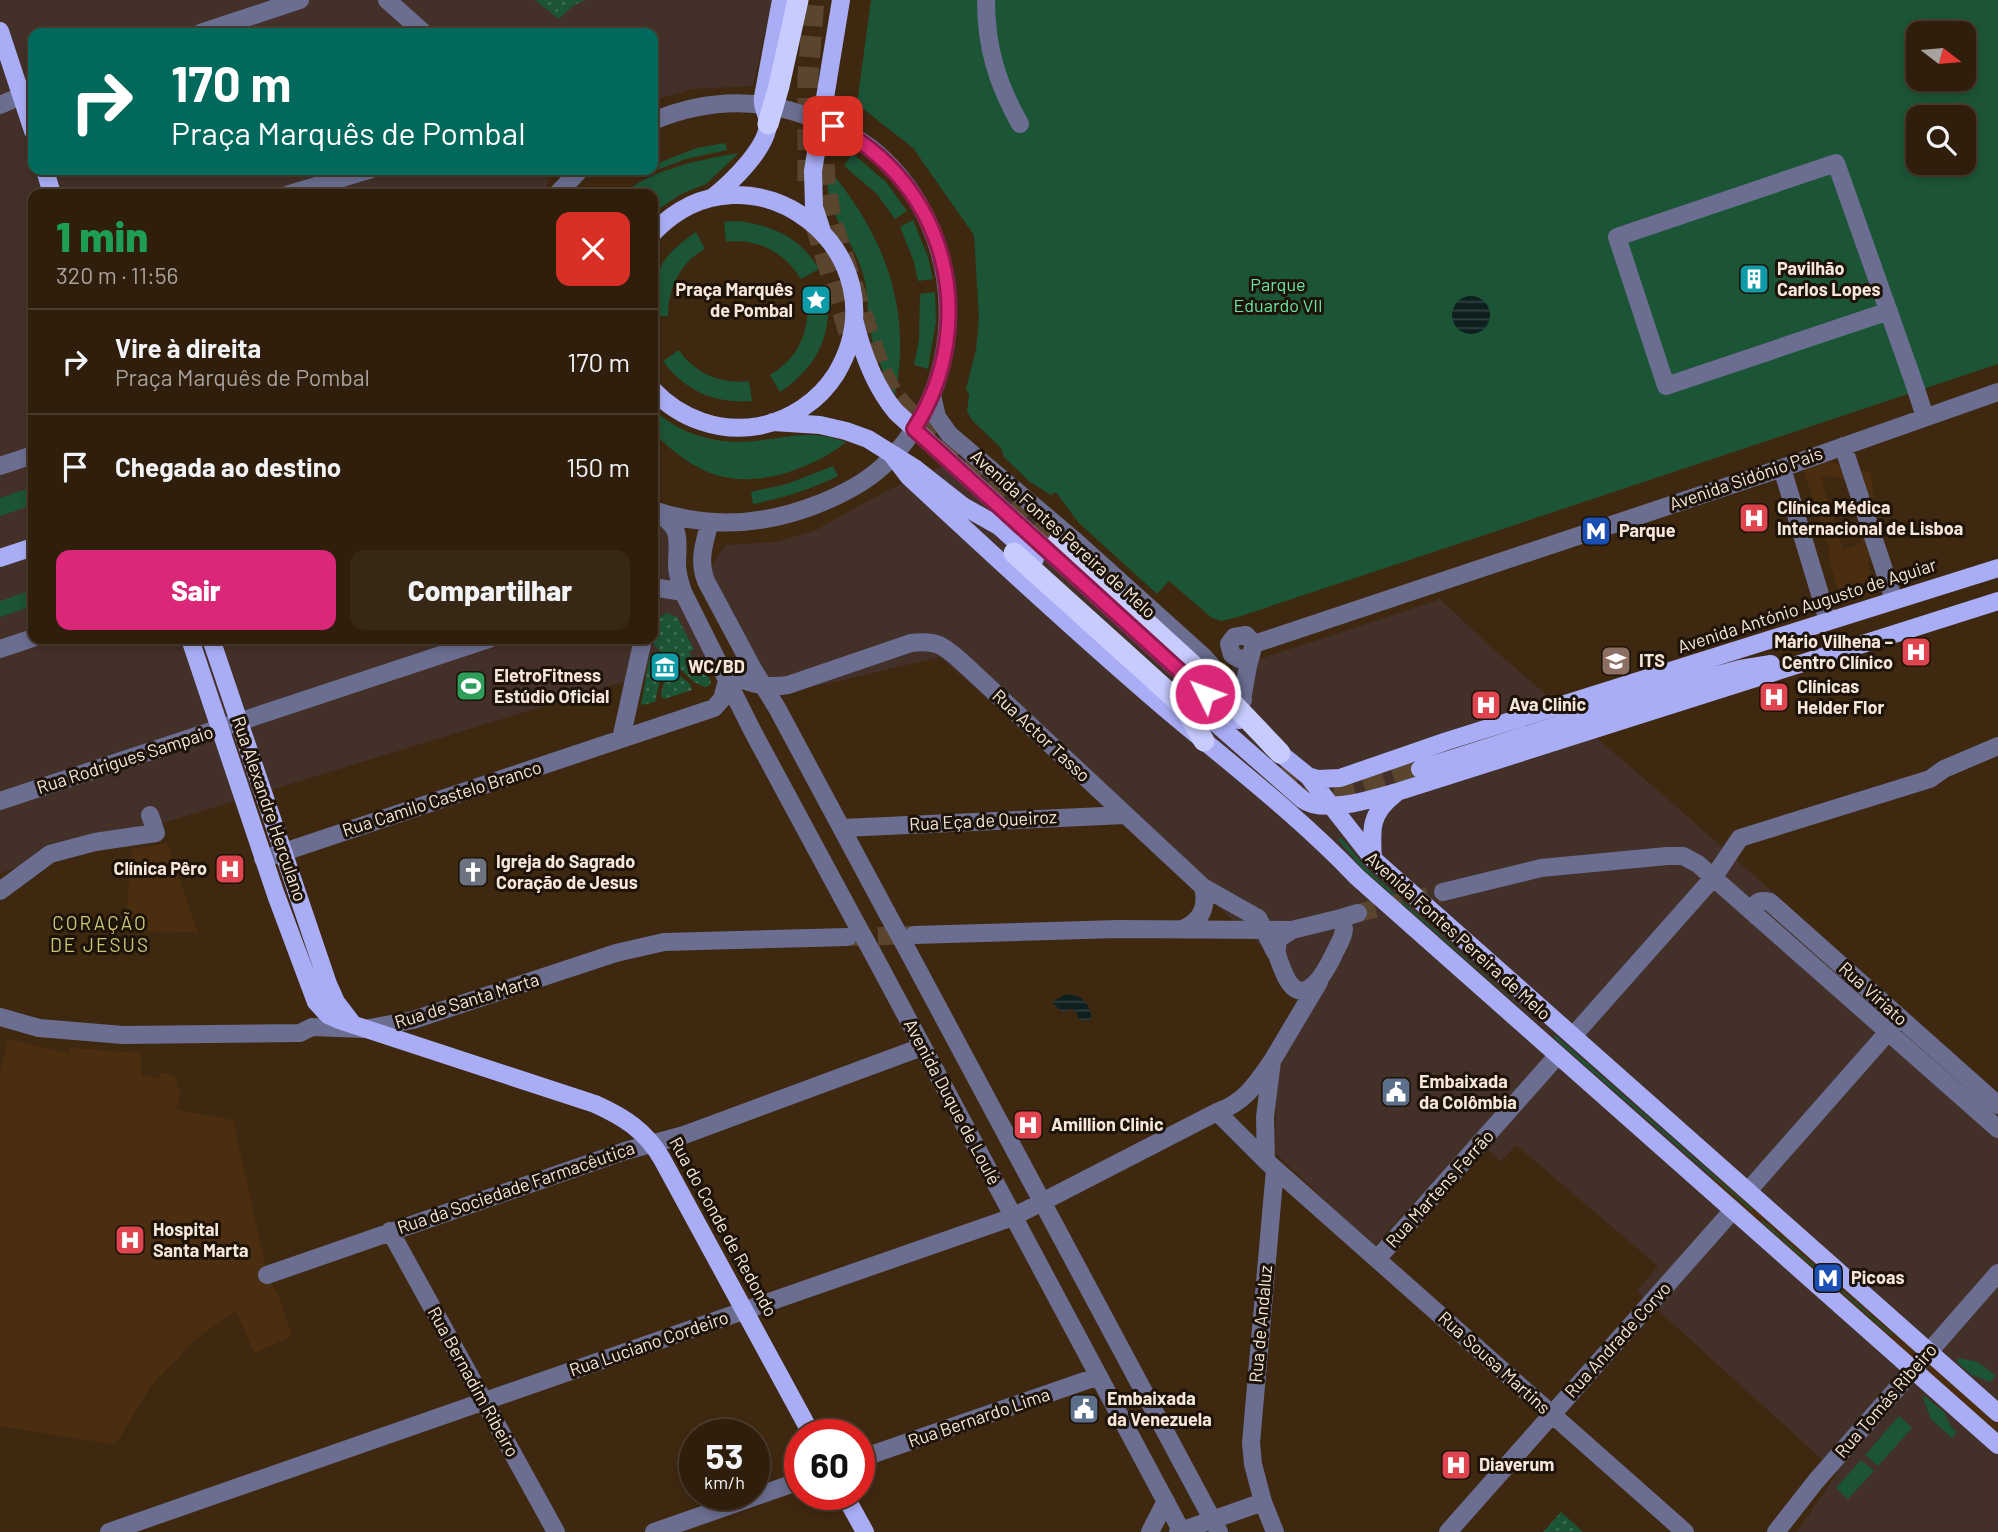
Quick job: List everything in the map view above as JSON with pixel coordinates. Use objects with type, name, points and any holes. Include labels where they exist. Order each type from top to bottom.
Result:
[{"type":"highway","points":[[768,111],[798,0]]},
{"type":"highway","name":"Avenida Fontes Pereira de Melo","points":[[1058,542],[1197,668],[1280,753]]},
{"type":"highway","points":[[1014,553],[1178,701],[1204,741]]},
{"type":"main road","points":[[658,229],[678,211],[713,197],[727,187],[751,160],[768,111],[781,0]]},
{"type":"main road","points":[[773,422],[806,405],[833,378],[849,344],[854,319],[853,295],[847,272],[837,250],[817,219],[813,192],[841,0]]},
{"type":"main road","points":[[0,31],[27,93]]},
{"type":"main road","points":[[713,197],[743,195],[772,200],[799,212],[823,231]]},
{"type":"main road","name":"Avenida Fontes Pereira de Melo","points":[[854,319],[876,381],[891,406],[914,429],[1205,694],[1308,776],[1373,859],[1998,1413]]},
{"type":"main road","points":[[658,394],[678,411],[712,425],[749,427],[773,422],[807,424],[846,431],[868,439],[916,469],[963,506],[999,527],[1302,799],[1314,807],[1329,806]]},
{"type":"main road","name":"Avenida Fontes Pereira de Melo","points":[[893,456],[909,477],[1005,567],[1327,845],[1356,877],[1998,1445]]},
{"type":"main road","points":[[0,558],[28,549]]},
{"type":"main road","points":[[1992,570],[1998,586],[1996,602]]},
{"type":"main road","name":"Avenida António Augusto de Aguiar","points":[[1308,776],[1318,779],[1340,778],[1447,741],[1992,570]]},
{"type":"main road","name":"Avenida António Augusto de Aguiar","points":[[1329,806],[1397,792],[1996,602]]},
{"type":"main road","name":"Rua Alexandre Herculano","points":[[192,644],[310,992]]},
{"type":"main road","name":"Rua Alexandre Herculano","points":[[213,644],[328,984],[335,1002],[358,1026]]},
{"type":"main road","name":"Avenida António Augusto de Aguiar","points":[[1420,769],[1721,674],[1756,666],[1809,660]]},
{"type":"main road","points":[[1373,859],[1371,838],[1377,811],[1397,792]]},
{"type":"main road","name":"Rua do Conde de Redondo","points":[[310,992],[328,1015],[621,1115],[653,1143],[803,1419]]},
{"type":"main road","points":[[852,1510],[864,1532]]},
{"type":"street","points":[[215,28],[300,0]]},
{"type":"street","points":[[387,0],[418,28]]},
{"type":"street","points":[[986,0],[986,33],[1004,95],[1020,124]]},
{"type":"street","points":[[0,105],[27,93]]},
{"type":"street","points":[[658,119],[684,110],[715,104],[768,111],[822,121],[876,152],[913,193],[931,225],[944,266],[949,319],[942,365],[932,395],[914,429],[893,456],[861,484],[807,508],[762,520],[710,523],[658,511]]},
{"type":"street","points":[[1889,312],[1667,386],[1617,237],[1836,163],[1889,312],[1925,417]]},
{"type":"street","points":[[311,189],[354,175]]},
{"type":"street","points":[[562,189],[574,175]]},
{"type":"street","name":"Avenida Sidónio Pais","points":[[1242,700],[1252,651],[1998,392]]},
{"type":"street","points":[[932,395],[937,417],[949,434],[1204,657],[1242,700],[1262,733]]},
{"type":"street","points":[[1843,446],[1894,600]]},
{"type":"street","points":[[0,466],[28,458]]},
{"type":"street","points":[[1782,468],[1828,621]]},
{"type":"street","name":"Avenida Duque de Loulé","points":[[658,513],[669,521],[676,531],[677,575],[683,592],[852,931],[872,953],[1181,1532]]},
{"type":"street","name":"Avenida Duque de Loulé","points":[[710,523],[702,549],[704,574],[1216,1526]]},
{"type":"street","points":[[658,588],[683,592]]},
{"type":"street","points":[[0,649],[28,640]]},
{"type":"street","name":"Rua Actor Tasso","points":[[764,687],[788,685],[911,643],[928,641],[947,649],[1203,887],[1253,914],[1266,931]]},
{"type":"street","name":"Rua Rodrigues Sampaio","points":[[0,801],[474,644]]},
{"type":"street","points":[[621,739],[642,644]]},
{"type":"street","points":[[725,676],[764,687]]},
{"type":"street","name":"Rua Camilo Castelo Branco","points":[[263,859],[714,708],[722,699],[725,676]]},
{"type":"street","points":[[1573,1036],[1713,878],[1740,838],[1930,779],[1944,769],[1998,746]]},
{"type":"street","points":[[0,891],[50,854],[95,842],[156,833],[150,815]]},
{"type":"street","name":"Rua Eça de Queiroz","points":[[842,828],[1125,815]]},
{"type":"street","name":"Rua Viriato","points":[[1443,892],[1541,868],[1667,856],[1689,859],[1756,916],[1998,1105]]},
{"type":"street","points":[[1181,929],[1199,918],[1206,898],[1203,887]]},
{"type":"street","points":[[914,935],[1080,930],[1292,930],[1350,916],[1321,979],[1259,1062],[1217,1112]]},
{"type":"street","points":[[1275,952],[1280,937],[1292,930]]},
{"type":"street","name":"Rua de Santa Marta","points":[[1,1024],[152,1036],[300,1033],[312,1027],[358,1026],[413,1020],[615,953],[664,942],[852,931]]},
{"type":"street","points":[[1266,931],[1290,996],[1290,1019],[1272,1061]]},
{"type":"street","points":[[1285,979],[1293,988],[1301,990],[1311,988],[1321,979]]},
{"type":"street","points":[[1748,1191],[1894,1025]]},
{"type":"street","name":"Rua Viriato","points":[[1894,1025],[1998,1129]]},
{"type":"street","name":"Rua da Sociedade Farmacêutica","points":[[267,1275],[390,1231],[684,1135],[922,1047]]},
{"type":"street","name":"Rua Martens Ferrão","points":[[1377,1259],[1558,1055]]},
{"type":"street","name":"Rua Luciano Cordeiro","points":[[109,1532],[159,1524],[483,1401],[1013,1217],[1217,1112],[1234,1106],[1272,1061]]},
{"type":"street","name":"Rua de Andaluz","points":[[1263,1503],[1251,1443],[1271,1165],[1265,1117],[1272,1061]]},
{"type":"street","name":"Rua Sousa Martins","points":[[1217,1112],[1303,1194],[1685,1532]]},
{"type":"street","name":"Rua Andrade Corvo","points":[[1448,1532],[1733,1210]]},
{"type":"street","name":"Rua Bernadim Ribeiro","points":[[390,1231],[556,1532]]},
{"type":"street","name":"Rua Tomás Ribeiro","points":[[1776,1532],[1810,1488],[1998,1273]]},
{"type":"street","name":"Rua Bernardo Lima","points":[[875,1454],[1099,1376]]},
{"type":"street","points":[[654,1532],[784,1487]]},
{"type":"street","points":[[1150,1532],[1166,1501]]},
{"type":"street","points":[[1181,1532],[1216,1526],[1263,1503],[1275,1532]]},
{"type":"shaded area","points":[[0,0],[772,0],[753,86],[692,89],[658,99],[658,28],[28,28],[28,175],[552,175],[548,178],[547,189],[28,189],[28,644],[658,644],[658,522],[671,528],[714,654],[0,873]]},
{"type":"shaded area","points":[[1471,296],[1485,301],[1490,315],[1485,329],[1471,334],[1457,329],[1452,315],[1457,301]]},
{"type":"shaded area","points":[[978,450],[1227,670],[1438,600],[1438,597],[1492,648],[1669,800],[1998,1092],[1998,1532],[1797,1532],[1837,1473],[1637,1291],[1658,1266],[1516,1145],[1501,1162],[1473,1137],[1374,1247],[1275,1153],[1277,1070],[1319,999],[1114,811],[940,657],[831,683],[777,692],[706,573],[726,545],[777,542],[816,530],[888,490]]},
{"type":"shaded area","points":[[1820,459],[1871,473],[1877,526],[1868,564],[1876,593],[1842,603],[1828,555],[1831,553],[1804,471],[1807,465]],"holes":[[[1820,476],[1859,483],[1865,524],[1860,544],[1843,550]]]},
{"type":"shaded area","points":[[167,843],[198,932],[125,931],[132,849]]},
{"type":"shaded area","points":[[1064,995],[1076,996],[1084,1001],[1090,1009],[1091,1021],[1078,1019],[1077,1013],[1071,1009],[1062,1012],[1052,1002]]},
{"type":"shaded area","name":"Hospital Santa Marta","points":[[8,1039],[69,1054],[70,1048],[141,1053],[142,1075],[159,1079],[161,1073],[169,1073],[178,1078],[176,1087],[181,1089],[176,1110],[233,1120],[268,1278],[277,1292],[292,1336],[254,1353],[236,1310],[196,1339],[151,1386],[119,1439],[112,1444],[0,1426],[0,1072]]},
{"type":"shaded area","points":[[1717,1167],[1998,1416],[1998,1441],[1705,1181]]},
{"type":"green space","points":[[535,0],[586,0],[574,5],[559,19]]},
{"type":"green space","name":"Parque Eduardo VII","points":[[871,0],[1998,0],[1998,364],[1221,621],[1212,618],[1169,581],[1157,594],[1078,522],[1056,492],[1051,495],[1030,482],[972,420],[967,412],[969,395],[966,389],[976,350],[979,318],[974,235],[913,148],[857,104]]},
{"type":"green space","points":[[725,143],[727,150],[686,159],[658,170],[658,163],[697,148]]},
{"type":"green space","points":[[739,153],[706,184],[681,194],[658,210],[658,189],[630,189],[648,178],[694,162]]},
{"type":"green space","points":[[852,153],[886,182],[907,211],[895,219],[877,194],[844,166]]},
{"type":"green space","points":[[827,167],[864,218],[889,273],[900,332],[900,363],[895,395],[873,342],[863,274],[830,199]]},
{"type":"green space","points":[[913,220],[928,257],[933,279],[918,281],[914,262],[900,227]]},
{"type":"green space","points":[[724,222],[761,225],[783,234],[803,248],[819,269],[801,279],[787,261],[769,249],[749,242],[726,242]]},
{"type":"green space","points":[[696,232],[705,249],[689,261],[677,277],[670,296],[668,316],[658,317],[658,274],[666,258]]},
{"type":"green space","points":[[935,292],[936,321],[928,369],[914,365],[919,340],[920,294]]},
{"type":"green space","points":[[828,297],[827,326],[818,351],[803,373],[780,392],[770,375],[788,361],[800,343],[807,323],[808,300]]},
{"type":"green space","points":[[679,350],[692,365],[710,376],[729,381],[749,381],[752,401],[713,398],[691,388],[663,361]]},
{"type":"green space","points":[[658,413],[687,432],[713,439],[740,442],[810,435],[846,442],[819,460],[789,472],[749,479],[731,478],[699,468],[658,437]]},
{"type":"green space","points":[[833,466],[838,476],[828,481],[753,504],[751,492],[787,484]]},
{"type":"green space","points":[[28,489],[28,507],[0,516],[0,498]]},
{"type":"green space","points":[[28,592],[28,608],[0,617],[0,601]]},
{"type":"green space","points":[[666,613],[677,617],[694,649],[689,652],[693,659],[697,656],[711,682],[709,686],[694,682],[653,644],[658,644],[659,618]]},
{"type":"green space","points":[[650,655],[658,657],[690,684],[692,690],[664,699],[661,696],[666,671],[662,670],[655,702],[641,705]]},
{"type":"green space","points":[[1341,837],[1365,867],[1542,1026],[1363,869],[1338,840]]},
{"type":"green space","points":[[1555,1035],[1752,1209],[1752,1211],[1553,1037]]},
{"type":"green space","points":[[1761,1219],[1892,1334],[1892,1336],[1762,1222]]},
{"type":"green space","points":[[1958,1358],[1978,1362],[1996,1376],[1990,1382],[1972,1375],[1957,1362]]},
{"type":"green space","points":[[1925,1396],[1944,1412],[1951,1427],[1957,1432],[1952,1438],[1931,1419],[1923,1398]]},
{"type":"green space","points":[[1899,1416],[1912,1428],[1878,1466],[1865,1455]]},
{"type":"green space","points":[[1861,1460],[1874,1471],[1848,1499],[1836,1488]]},
{"type":"green space","points":[[1561,1512],[1583,1532],[1543,1532]]},
{"type":"tunnel","points":[[808,181],[808,76],[814,0]]},
{"type":"tunnel","points":[[823,133],[825,182],[831,219],[880,369],[892,393],[907,411],[1058,542]]},
{"type":"tunnel","points":[[815,223],[851,339]]},
{"type":"tunnel","points":[[1279,770],[1306,790],[1333,793],[1363,788],[1420,769]]},
{"type":"tunnel","points":[[1358,913],[1443,892]]},
{"type":"tunnel","points":[[851,937],[914,935]]},
{"type":"place","name":"Pavilhão Carlos Lopes","points":[[1754,279]]},
{"type":"place","name":"Praça Marquês de Pombal","points":[[816,300]]},
{"type":"place","name":"Clínica Médica Internacional de Lisboa","points":[[1754,518]]},
{"type":"place","name":"Parque","points":[[1596,531]]},
{"type":"place","name":"Mário Vilhena – Centro Clínico","points":[[1916,652]]},
{"type":"place","name":"ITS","points":[[1616,661]]},
{"type":"place","name":"WC/BD","points":[[665,667]]},
{"type":"place","name":"EletroFitness Estúdio Oficial","points":[[471,686]]},
{"type":"place","name":"Clínicas Helder Flor","points":[[1774,697]]},
{"type":"place","name":"Ava Clinic","points":[[1486,705]]},
{"type":"place","name":"Clínica Pêro","points":[[230,869]]},
{"type":"place","name":"Igreja do Sagrado Coração de Jesus","points":[[473,872]]},
{"type":"place","name":"Embaixada da Colômbia","points":[[1396,1092]]},
{"type":"place","name":"Amillion Clinic","points":[[1028,1125]]},
{"type":"place","name":"Hospital Santa Marta","points":[[130,1240]]},
{"type":"place","name":"Picoas","points":[[1828,1278]]},
{"type":"place","name":"Embaixada da Venezuela","points":[[1084,1409]]},
{"type":"place","name":"Diaverum","points":[[1456,1465]]},
{"type":"district","name":"CORAÇÃO DE JESUS","points":[[100,934]]},
{"type":"route","points":[[833,126],[876,152],[903,180],[931,225],[944,266],[949,319],[942,365],[932,395],[914,429],[1205,694]]}]
